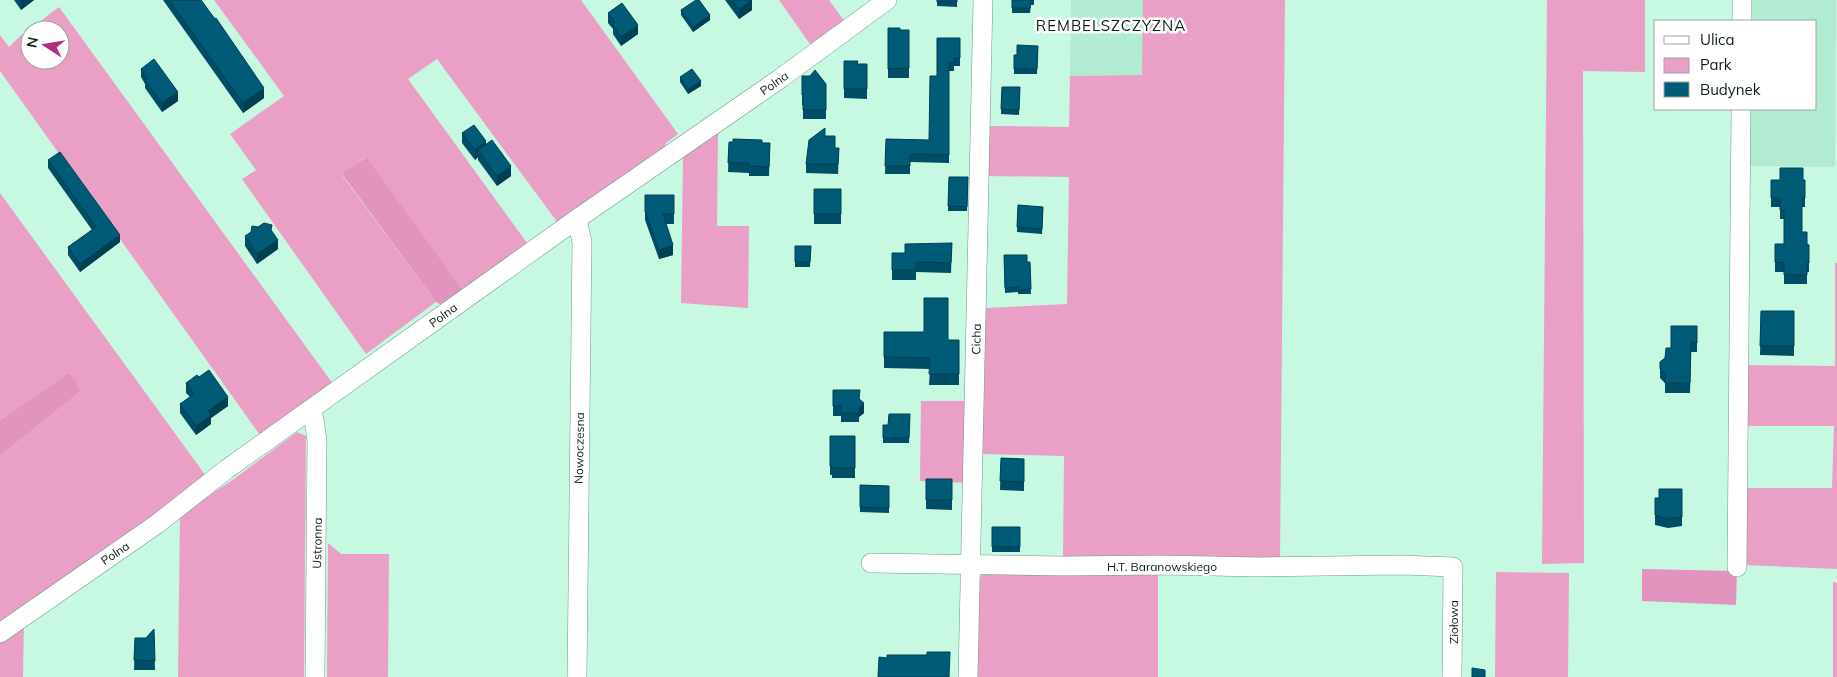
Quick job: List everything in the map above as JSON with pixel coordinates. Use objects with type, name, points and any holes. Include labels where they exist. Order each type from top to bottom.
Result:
[{"type":"street","name":"Polna","points":[[0,633],[157,524],[227,468],[577,219],[781,78],[887,0]]},
{"type":"street","name":"Cicha","points":[[968,677],[983,0]]},
{"type":"street","points":[[1742,0],[1742,20]]},
{"type":"street","points":[[1737,567],[1741,110]]},
{"type":"street","name":"Nowoczesna","points":[[577,219],[582,242],[577,677]]},
{"type":"street","name":"Ustronna","points":[[309,410],[314,419],[317,440],[316,677]]},
{"type":"street","name":"H.T. Baranowskiego","points":[[871,563],[1259,567],[1402,565],[1453,567]]},
{"type":"street","name":"Ziołowa","points":[[1452,677],[1453,567]]},
{"type":"shaded area","points":[[1071,0],[1143,0],[1143,75],[1070,76]]},
{"type":"shaded area","points":[[1752,0],[1836,0],[1835,167],[1749,166],[1750,110],[1817,110],[1817,20],[1751,20]]},
{"type":"shaded area","points":[[366,157],[463,290],[442,305],[436,302],[342,174]]},
{"type":"shaded area","points":[[68,373],[76,381],[80,392],[0,456],[0,420]]},
{"type":"shaded area","points":[[1642,569],[1737,571],[1736,605],[1642,601]]},
{"type":"green space","points":[[214,0],[581,0],[678,134],[666,143],[663,151],[561,227],[437,59],[408,79],[527,243],[463,290],[365,157],[342,175],[436,302],[366,354],[242,179],[256,170],[230,134],[284,96]]},
{"type":"green space","points":[[779,0],[829,0],[845,22],[812,47]]},
{"type":"green space","points":[[1143,0],[1285,0],[1280,560],[1063,559],[1064,456],[982,454],[985,308],[1067,304],[1069,177],[987,176],[988,126],[1069,127],[1070,76],[1142,75]]},
{"type":"green space","points":[[1547,0],[1645,0],[1645,72],[1583,71],[1584,563],[1542,564]]},
{"type":"green space","points":[[59,7],[68,20],[42,20]]},
{"type":"green space","points":[[70,22],[333,384],[260,435],[0,71],[0,35],[9,47],[20,36],[20,70],[70,70]]},
{"type":"green space","points":[[718,131],[717,226],[749,226],[748,308],[681,303],[683,158]]},
{"type":"green space","points":[[0,193],[206,476],[0,628],[0,456],[80,392],[68,373],[0,420]]},
{"type":"green space","points":[[1835,263],[1837,263],[1837,569],[1745,565],[1746,488],[1832,488],[1834,426],[1746,426],[1747,365],[1835,366]]},
{"type":"green space","points":[[921,401],[968,401],[970,483],[920,481]]},
{"type":"green space","points":[[297,432],[306,436],[304,677],[178,677],[180,515],[234,479]]},
{"type":"green space","points":[[328,543],[341,554],[389,554],[388,677],[327,677]]},
{"type":"green space","points":[[1158,571],[1158,677],[975,677],[975,582],[984,573]]},
{"type":"green space","points":[[1496,572],[1569,573],[1568,677],[1495,677]]},
{"type":"green space","points":[[1833,582],[1837,583],[1837,677],[1833,677]]},
{"type":"green space","points":[[24,617],[23,677],[0,677],[0,636]]},
{"type":"building","points":[[169,0],[201,0],[216,18],[264,88],[243,103]]},
{"type":"building","points":[[699,0],[710,15],[693,27],[681,10]]},
{"type":"building","points":[[732,0],[752,0],[739,9]]},
{"type":"building","points":[[937,0],[957,0],[957,2],[937,2]]},
{"type":"building","points":[[1012,0],[1031,0],[1030,8],[1012,8]]},
{"type":"building","points":[[622,3],[638,25],[621,37],[608,13]]},
{"type":"building","points":[[888,28],[909,30],[909,68],[888,69]]},
{"type":"building","points":[[937,38],[960,38],[960,58],[954,58],[954,63],[949,63],[949,155],[910,154],[910,166],[885,166],[886,139],[929,140],[930,76],[937,76]]},
{"type":"building","points":[[1017,45],[1038,46],[1037,69],[1014,69],[1014,55],[1017,55]]},
{"type":"building","points":[[154,59],[178,92],[162,103],[145,80],[147,79],[141,69]]},
{"type":"building","points":[[844,61],[858,61],[857,64],[867,64],[867,89],[844,89]]},
{"type":"building","points":[[692,69],[701,81],[688,89],[680,77]]},
{"type":"building","points":[[815,70],[826,84],[826,110],[803,110],[802,76],[810,76]]},
{"type":"building","points":[[1002,87],[1020,87],[1019,110],[1001,109]]},
{"type":"building","points":[[474,125],[486,141],[475,150],[462,133]]},
{"type":"building","points":[[825,128],[825,136],[835,136],[835,148],[839,148],[838,164],[806,164],[809,140]]},
{"type":"building","points":[[733,139],[762,140],[762,143],[770,143],[769,167],[749,166],[749,163],[728,163],[729,142],[733,142]]},
{"type":"building","points":[[492,140],[511,166],[497,176],[478,150]]},
{"type":"building","points":[[60,152],[120,235],[80,264],[68,247],[96,227],[48,160]]},
{"type":"building","points":[[1780,168],[1803,168],[1805,198],[1802,198],[1802,232],[1807,232],[1807,244],[1809,245],[1807,275],[1784,275],[1784,263],[1775,262],[1775,244],[1784,244],[1784,210],[1780,210],[1780,198],[1771,198],[1771,180],[1780,180]]},
{"type":"building","points":[[949,177],[968,177],[967,207],[948,206]]},
{"type":"building","points":[[814,189],[841,189],[841,214],[814,214]]},
{"type":"building","points":[[645,195],[674,195],[674,214],[663,214],[673,245],[659,250],[645,211]]},
{"type":"building","points":[[1018,205],[1043,207],[1042,229],[1017,227]]},
{"type":"building","points":[[264,223],[272,225],[271,230],[278,240],[257,254],[245,236],[251,232],[252,226],[258,227]]},
{"type":"building","points":[[952,243],[951,263],[916,262],[916,270],[892,270],[892,253],[905,253],[905,244]]},
{"type":"building","points":[[795,246],[811,246],[810,262],[795,262]]},
{"type":"building","points":[[1004,255],[1027,255],[1027,262],[1030,262],[1031,289],[1005,288]]},
{"type":"building","points":[[924,298],[948,298],[948,340],[959,340],[959,374],[929,374],[930,358],[884,357],[884,332],[924,332]]},
{"type":"building","points":[[1761,311],[1794,311],[1794,346],[1760,346]]},
{"type":"building","points":[[1671,326],[1697,326],[1697,343],[1691,342],[1690,383],[1665,383],[1665,373],[1660,369],[1660,362],[1665,358],[1666,348],[1671,348]]},
{"type":"building","points":[[209,370],[228,397],[208,411],[211,415],[196,426],[180,404],[194,394],[186,383],[197,375],[199,377]]},
{"type":"building","points":[[833,390],[860,390],[859,399],[864,403],[859,408],[859,413],[841,413],[841,406],[833,406]]},
{"type":"building","points":[[889,414],[910,414],[909,438],[883,438],[883,425],[888,425]]},
{"type":"building","points":[[830,436],[855,436],[855,468],[832,468],[830,466]]},
{"type":"building","points":[[1001,458],[1024,459],[1024,482],[1000,481]]},
{"type":"building","points":[[926,479],[952,479],[952,500],[926,500]]},
{"type":"building","points":[[860,485],[889,486],[889,508],[860,507]]},
{"type":"building","points":[[1659,489],[1682,489],[1682,517],[1668,519],[1655,515],[1655,498],[1659,498]]},
{"type":"building","points":[[992,527],[1020,527],[1020,547],[992,547]]},
{"type":"building","points":[[154,629],[155,661],[134,660],[135,638],[146,638]]},
{"type":"building","points":[[927,652],[950,652],[949,677],[878,677],[879,657],[887,658],[887,655],[927,655]]},
{"type":"building","points":[[1472,668],[1485,670],[1485,677],[1472,677]]},
{"type":"district","name":"REMBELSZCZYZNA","points":[[1111,25]]}]
